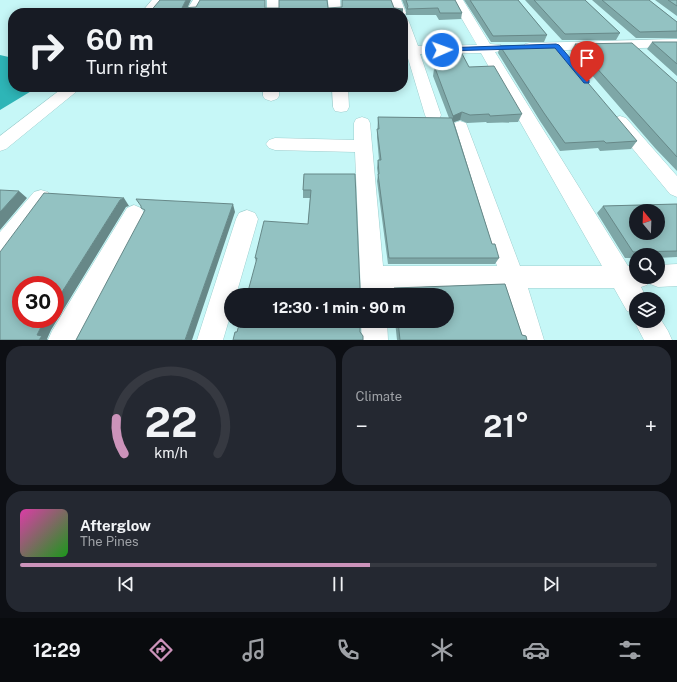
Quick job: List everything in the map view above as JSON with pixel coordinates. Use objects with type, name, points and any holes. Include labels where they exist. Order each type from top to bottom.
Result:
[{"type":"street","points":[[151,8],[158,0]]},
{"type":"street","points":[[457,0],[629,275]]},
{"type":"street","points":[[616,30],[643,55]]},
{"type":"street","points":[[552,40],[567,58]]},
{"type":"street","points":[[433,115],[408,51],[513,47],[552,40],[632,44],[677,43]]},
{"type":"street","points":[[0,135],[57,92]]},
{"type":"street","points":[[0,145],[68,92]]},
{"type":"street","points":[[340,92],[341,107]]},
{"type":"street","points":[[612,112],[677,189]]},
{"type":"street","points":[[362,123],[372,286],[513,278],[629,277]]},
{"type":"street","points":[[460,127],[513,278],[530,340]]},
{"type":"street","points":[[275,144],[363,146]]},
{"type":"street","points":[[0,249],[41,198]]},
{"type":"street","points":[[61,340],[134,214]]},
{"type":"street","points":[[210,340],[247,219]]},
{"type":"street","points":[[665,276],[677,275]]},
{"type":"street","points":[[374,328],[375,340]]},
{"type":"street","points":[[652,328],[659,340]]},
{"type":"water","points":[[0,55],[8,57],[8,92],[30,92],[0,110]]},
{"type":"building","points":[[160,0],[186,0],[182,8],[153,8]]},
{"type":"building","points":[[200,0],[265,0],[265,8],[182,8],[196,7]]},
{"type":"building","points":[[279,0],[327,0],[328,8],[279,8]]},
{"type":"building","points":[[342,0],[391,0],[394,8],[328,8],[342,7]]},
{"type":"building","points":[[406,0],[455,0],[462,13],[440,13],[438,8],[408,9]]},
{"type":"building","points":[[470,0],[518,0],[547,35],[493,36]]},
{"type":"building","points":[[534,0],[585,0],[620,33],[565,34]]},
{"type":"building","points":[[602,0],[649,0],[677,22],[677,31],[640,32]]},
{"type":"building","points":[[668,0],[677,0],[677,6]]},
{"type":"building","points":[[652,42],[677,42],[677,64]]},
{"type":"building","points":[[632,43],[677,83],[677,157],[575,44]]},
{"type":"building","points":[[556,45],[637,141],[565,143],[500,46]]},
{"type":"building","points":[[459,48],[469,67],[494,66],[522,114],[490,116],[489,114],[470,115],[462,112],[453,116],[435,68],[439,68],[430,49]]},
{"type":"building","points":[[378,117],[452,118],[492,244],[495,244],[499,258],[389,258],[378,174],[378,160],[381,160],[377,129],[379,129]]},
{"type":"building","points":[[304,174],[355,174],[360,288],[249,288],[257,258],[255,258],[264,221],[308,224],[311,190],[303,190]]},
{"type":"building","points":[[0,190],[19,191],[0,212]]},
{"type":"building","points":[[44,193],[124,198],[120,200],[64,289],[64,276],[12,276],[12,328],[40,328],[37,335],[42,336],[39,340],[0,340],[0,252]]},
{"type":"building","points":[[136,199],[233,204],[185,340],[76,340],[145,210],[141,208]]},
{"type":"building","points":[[665,204],[677,204],[677,251],[665,251],[665,248],[630,248],[603,206],[629,205],[629,240],[665,240]]},
{"type":"building","points":[[505,284],[522,335],[526,336],[527,340],[400,340],[399,328],[454,328],[454,288],[394,288]]},
{"type":"building","points":[[238,328],[360,328],[363,340],[233,340],[235,332],[237,332]]},
{"type":"route","points":[[442,50],[556,46],[587,82]]}]
